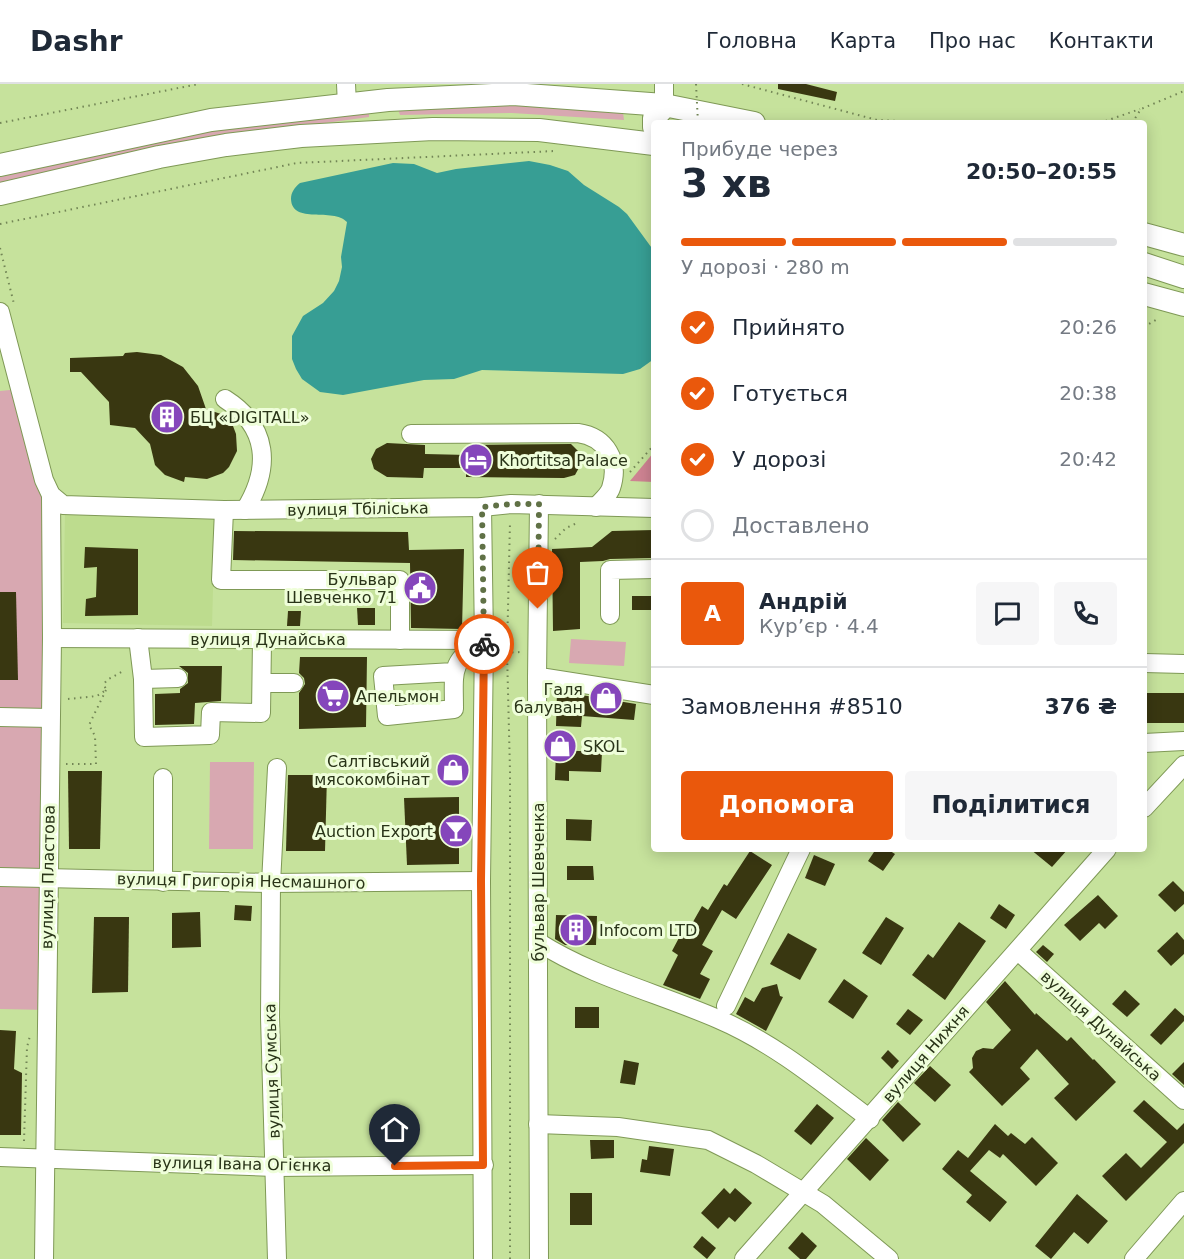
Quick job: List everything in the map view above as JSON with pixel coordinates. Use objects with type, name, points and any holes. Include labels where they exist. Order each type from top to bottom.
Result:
[{"type":"main road","points":[[0,165],[211,120],[353,97],[406,99],[513,94],[615,101],[664,98],[743,120]]},
{"type":"main road","points":[[353,97],[373,112],[372,123],[360,133]]},
{"type":"main road","points":[[654,120],[664,98]]},
{"type":"main road","points":[[406,99],[397,107],[396,113],[402,123],[412,131]]},
{"type":"main road","points":[[612,138],[624,127],[627,120],[627,112],[615,101]]},
{"type":"main road","points":[[0,194],[159,157],[226,145],[301,136],[412,131],[539,130],[651,144]]},
{"type":"main road","points":[[1147,235],[1184,245]]},
{"type":"main road","points":[[1147,265],[1180,276]]},
{"type":"main road","points":[[1147,296],[1180,276]]},
{"type":"main road","points":[[1147,297],[1184,305]]},
{"type":"street","name":"вулиця Пластова","points":[[0,312],[44,480],[57,500],[47,878],[44,1259]]},
{"type":"street","points":[[225,399],[249,419],[258,435],[261,447],[262,471],[259,484],[245,510]]},
{"type":"street","points":[[411,434],[578,433],[594,437],[608,449],[614,465],[611,490],[596,507]]},
{"type":"street","name":"вулиця Тбіліська","points":[[57,500],[224,510],[482,507],[511,504],[651,508]]},
{"type":"street","name":"бульвар Шевченка","points":[[539,504],[537,678],[539,1259]]},
{"type":"street","points":[[482,507],[484,640],[481,881],[483,1259]]},
{"type":"street","points":[[224,510],[221,580],[400,580],[400,640]]},
{"type":"street","points":[[610,615],[610,570],[651,569]]},
{"type":"street","name":"вулиця Дунайська","points":[[52,638],[484,640]]},
{"type":"street","points":[[138,638],[142,670],[144,737],[210,735],[211,712],[261,713],[262,640]]},
{"type":"street","points":[[454,672],[468,650],[484,640]]},
{"type":"street","points":[[1147,663],[1184,664]]},
{"type":"street","points":[[142,670],[178,678]]},
{"type":"street","points":[[537,678],[651,695]]},
{"type":"street","points":[[261,682],[294,683]]},
{"type":"street","points":[[0,717],[50,718]]},
{"type":"street","points":[[1147,743],[1184,741]]},
{"type":"street","points":[[1147,805],[1184,765]]},
{"type":"street","name":"вулиця Сумська","points":[[277,768],[271,883],[270,1017],[277,1259]]},
{"type":"street","points":[[163,778],[163,882]]},
{"type":"street","points":[[726,1006],[800,852]]},
{"type":"street","name":"вулиця Нижня","points":[[744,1259],[1104,852]]},
{"type":"street","name":"вулиця Григорія Несмашного","points":[[0,877],[271,883],[481,881]]},
{"type":"street","points":[[538,942],[565,959],[719,1020],[775,1048],[870,1119]]},
{"type":"street","name":"вулиця Дунайська","points":[[1018,951],[1184,1100]]},
{"type":"street","points":[[538,1124],[618,1127],[708,1140],[804,1191],[889,1259]]},
{"type":"street","name":"вулиця Івана Огієнка","points":[[0,1157],[275,1167],[483,1165]]},
{"type":"street","points":[[1134,1259],[1184,1201]]},
{"type":"path","points":[[0,123],[200,84]]},
{"type":"path","points":[[696,84],[698,120]]},
{"type":"path","points":[[742,84],[877,120]]},
{"type":"path","points":[[1109,120],[1184,91]]},
{"type":"path","points":[[1134,120],[1141,109]]},
{"type":"path","points":[[0,224],[297,163],[565,151]]},
{"type":"path","points":[[629,474],[651,449]]},
{"type":"path","points":[[510,1259],[510,771],[507,652],[511,504]]},
{"type":"path","points":[[551,542],[566,528],[582,520]]},
{"type":"path","points":[[64,764],[96,764],[95,736],[90,725],[106,690],[104,684],[107,680],[142,670]]},
{"type":"path","points":[[64,699],[97,696],[106,690]]},
{"type":"path","points":[[24,1142],[27,1047],[30,1035]]},
{"type":"shaded area","points":[[515,105],[623,112],[624,120],[512,113],[400,115],[398,109]]},
{"type":"shaded area","points":[[369,113],[369,117],[216,138],[0,188],[0,177],[190,133]]},
{"type":"shaded area","points":[[20,389],[44,480],[47,1010],[0,1009],[0,391]]},
{"type":"shaded area","points":[[651,456],[651,482],[630,481]]},
{"type":"shaded area","points":[[65,515],[215,518],[212,626],[63,623]]},
{"type":"shaded area","points":[[571,639],[626,642],[624,666],[569,663]]},
{"type":"shaded area","points":[[210,762],[254,762],[253,849],[209,849]]},
{"type":"water","points":[[529,161],[550,165],[568,171],[584,185],[627,214],[651,247],[651,361],[640,369],[623,374],[482,370],[454,379],[424,380],[343,395],[320,392],[302,379],[292,359],[292,336],[303,316],[323,303],[334,291],[339,281],[347,222],[341,218],[305,214],[298,211],[293,207],[291,199],[295,188],[300,183],[393,163],[414,164],[437,173]]},
{"type":"building","points":[[778,84],[806,84],[837,92],[835,101],[778,89]]},
{"type":"building","name":"БЦ «DIGITALL»","points":[[125,353],[161,355],[183,367],[198,386],[206,409],[221,414],[233,426],[237,451],[229,467],[223,473],[207,479],[185,477],[184,482],[165,475],[155,465],[150,444],[135,428],[110,425],[109,402],[81,372],[70,372],[70,358],[123,356]]},
{"type":"building","name":"Khortitsa Palace","points":[[387,443],[425,445],[425,454],[468,455],[469,445],[571,444],[579,452],[581,464],[575,475],[564,478],[466,477],[466,468],[424,468],[423,478],[387,477],[374,469],[371,459],[376,449]]},
{"type":"building","points":[[651,530],[651,558],[580,562],[580,629],[553,631],[552,549],[592,547],[612,531]]},
{"type":"building","points":[[234,531],[408,532],[409,550],[464,549],[462,629],[411,628],[410,563],[233,560]]},
{"type":"building","points":[[85,547],[138,549],[138,615],[85,616],[86,599],[96,597],[97,567],[84,568]]},
{"type":"building","points":[[0,592],[16,592],[18,680],[0,680]]},
{"type":"building","points":[[632,596],[651,596],[651,610],[632,610]]},
{"type":"building","points":[[357,608],[375,608],[375,625],[358,625]]},
{"type":"building","points":[[288,611],[301,611],[300,626],[287,626]]},
{"type":"building","name":"Апельмон","points":[[300,657],[367,657],[366,727],[299,729],[299,693],[305,684],[304,678],[299,673]]},
{"type":"building","points":[[179,666],[222,666],[221,701],[195,703],[194,724],[155,725],[155,694],[180,693],[180,689],[188,683],[188,673]]},
{"type":"building","points":[[557,691],[636,704],[634,720],[582,716],[581,727],[556,726]]},
{"type":"building","points":[[1147,693],[1184,693],[1184,723],[1147,723]]},
{"type":"building","points":[[556,750],[602,752],[601,772],[569,771],[569,781],[555,780]]},
{"type":"building","points":[[68,771],[102,771],[100,849],[69,849]]},
{"type":"building","points":[[288,775],[327,775],[325,851],[286,851]]},
{"type":"building","points":[[459,797],[459,864],[407,865],[404,798]]},
{"type":"building","points":[[566,819],[592,820],[591,841],[566,840]]},
{"type":"building","points":[[749,852],[772,865],[736,919],[722,910],[702,945],[713,951],[700,974],[710,979],[700,999],[663,985],[678,955],[672,951],[681,934],[685,936],[702,906],[708,910],[724,884],[727,886]]},
{"type":"building","points":[[874,852],[895,854],[883,871],[868,861]]},
{"type":"building","points":[[1034,852],[1065,852],[1052,867]]},
{"type":"building","points":[[814,855],[835,864],[825,886],[805,878]]},
{"type":"building","points":[[567,866],[593,866],[594,880],[567,880]]},
{"type":"building","points":[[1173,881],[1184,892],[1184,904],[1175,912],[1158,895]]},
{"type":"building","points":[[1098,895],[1118,916],[1105,929],[1099,923],[1080,941],[1064,925]]},
{"type":"building","points":[[999,904],[1015,915],[1006,929],[990,918]]},
{"type":"building","points":[[235,905],[252,906],[251,921],[234,920]]},
{"type":"building","points":[[200,912],[201,947],[172,948],[172,913]]},
{"type":"building","name":"Infocom LTD","points":[[556,915],[597,916],[596,945],[565,945],[555,939]]},
{"type":"building","points":[[94,917],[129,917],[128,992],[92,993]]},
{"type":"building","points":[[886,917],[904,928],[881,965],[862,953]]},
{"type":"building","points":[[959,922],[986,941],[945,1000],[912,975],[928,954],[933,958]]},
{"type":"building","points":[[1177,932],[1184,940],[1184,954],[1171,966],[1157,951]]},
{"type":"building","points":[[788,933],[817,949],[800,980],[770,964]]},
{"type":"building","points":[[1043,945],[1054,954],[1047,962],[1036,952]]},
{"type":"building","points":[[844,979],[868,996],[853,1019],[828,1002]]},
{"type":"building","points":[[1005,981],[1035,1015],[1036,1013],[1067,1041],[1071,1037],[1116,1082],[1076,1121],[1054,1098],[1069,1084],[1037,1049],[1020,1068],[1030,1079],[1002,1106],[969,1072],[973,1068],[972,1058],[976,1051],[983,1048],[993,1049],[1011,1030],[986,1002]]},
{"type":"building","points":[[777,984],[780,996],[783,997],[766,1031],[736,1014],[745,997],[754,1002],[762,988]]},
{"type":"building","points":[[1125,990],[1140,1004],[1127,1017],[1112,1004]]},
{"type":"building","points":[[575,1007],[599,1007],[599,1028],[575,1028]]},
{"type":"building","points":[[1175,1008],[1184,1016],[1184,1021],[1161,1045],[1150,1035]]},
{"type":"building","points":[[908,1009],[923,1020],[910,1035],[896,1024]]},
{"type":"building","points":[[0,1030],[16,1031],[14,1069],[22,1073],[21,1135],[0,1135]]},
{"type":"building","points":[[888,1050],[899,1061],[892,1069],[881,1058]]},
{"type":"building","points":[[624,1060],[639,1063],[635,1085],[620,1083]]},
{"type":"building","points":[[1184,1062],[1184,1085],[1172,1074]]},
{"type":"building","points":[[930,1066],[951,1085],[935,1102],[914,1083]]},
{"type":"building","points":[[1144,1100],[1177,1130],[1184,1123],[1184,1143],[1126,1201],[1102,1176],[1126,1153],[1141,1168],[1167,1142],[1133,1111]]},
{"type":"building","points":[[898,1102],[921,1124],[903,1142],[882,1120]]},
{"type":"building","points":[[817,1104],[834,1118],[811,1145],[794,1131]]},
{"type":"building","points":[[995,1124],[1008,1136],[1011,1133],[1025,1144],[1032,1137],[1058,1163],[1036,1186],[1003,1154],[1000,1158],[989,1150],[970,1171],[1007,1202],[990,1222],[966,1202],[972,1195],[942,1169],[958,1150],[968,1158]]},
{"type":"building","points":[[866,1138],[889,1160],[870,1181],[847,1159]]},
{"type":"building","points":[[590,1140],[614,1140],[614,1158],[591,1159]]},
{"type":"building","points":[[649,1146],[674,1149],[670,1176],[640,1172],[642,1159],[647,1160]]},
{"type":"building","points":[[724,1188],[730,1194],[735,1188],[752,1203],[735,1222],[729,1217],[718,1229],[701,1213]]},
{"type":"building","points":[[570,1193],[592,1193],[592,1225],[570,1225]]},
{"type":"building","points":[[1077,1194],[1108,1221],[1088,1244],[1074,1232],[1051,1259],[1035,1246]]},
{"type":"building","points":[[802,1232],[817,1246],[806,1259],[800,1259],[788,1248]]},
{"type":"building","points":[[702,1236],[716,1248],[707,1259],[693,1247]]},
{"type":"way so far","points":[[484,644],[482,507],[539,504],[538,609]]},
{"type":"place","name":"БЦ «DIGITALL»","points":[[167,417]]},
{"type":"place","name":"Khortitsa Palace","points":[[476,460]]},
{"type":"place","name":"Бульвар Шевченко 71","points":[[420,588]]},
{"type":"place","name":"Апельмон","points":[[333,696]]},
{"type":"place","name":"Галя балуван","points":[[606,698]]},
{"type":"place","name":"SKOL","points":[[560,746]]},
{"type":"place","name":"Салтівський мясокомбінат","points":[[453,770]]},
{"type":"place","name":"Auction Export","points":[[456,831]]},
{"type":"place","name":"Infocom LTD","points":[[576,930]]},
{"type":"route","points":[[395,1166],[483,1165],[481,881],[484,644]]}]
